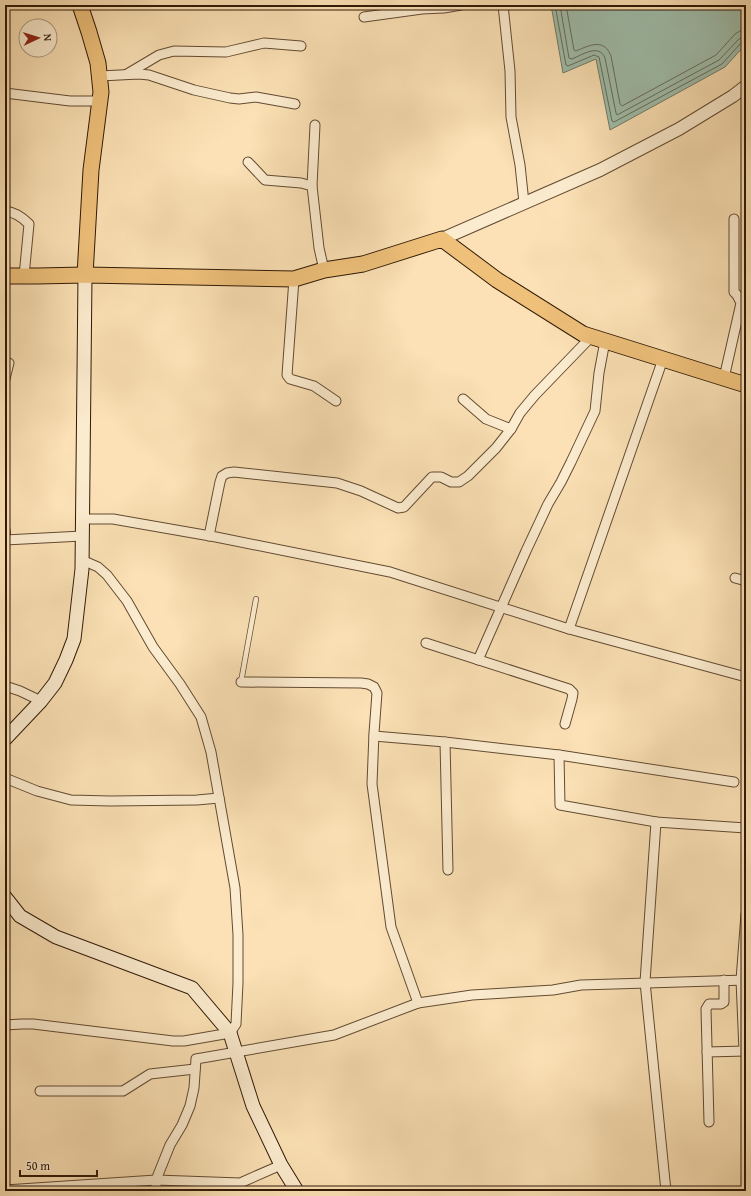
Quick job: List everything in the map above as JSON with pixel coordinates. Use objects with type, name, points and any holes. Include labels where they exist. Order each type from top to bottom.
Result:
[{"type":"main road","points":[[5,739],[42,701],[55,683],[74,639],[78,610],[82,560],[83,520],[84,275],[91,170],[101,92],[98,63],[80,5]]},
{"type":"main road","points":[[5,276],[84,275],[294,279],[324,270],[363,264],[442,239],[497,280],[583,334],[746,385]]},
{"type":"main road","points":[[5,896],[20,916],[56,938],[192,988],[230,1033],[253,1106],[281,1165],[297,1191]]},
{"type":"street","points":[[364,16],[461,5]]},
{"type":"street","points":[[503,5],[510,71],[511,117],[520,165],[524,203]]},
{"type":"street","points":[[126,74],[159,55],[174,51],[226,52],[264,43],[301,46]]},
{"type":"street","points":[[100,76],[126,74],[149,75],[194,90],[230,98],[239,99],[256,97],[295,104]]},
{"type":"street","points":[[442,239],[600,170],[672,132],[733,96],[746,86]]},
{"type":"street","points":[[5,93],[70,101],[100,101]]},
{"type":"street","points":[[315,125],[312,186],[319,248],[324,270]]},
{"type":"street","points":[[248,162],[265,180],[301,183],[312,186]]},
{"type":"street","points":[[5,211],[22,217],[28,224],[24,276]]},
{"type":"street","points":[[724,378],[741,303],[734,292],[734,219]]},
{"type":"street","points":[[294,279],[288,375],[290,379],[314,386],[336,401]]},
{"type":"street","points":[[209,536],[220,482],[222,476],[227,473],[234,472],[337,483],[361,491],[398,508],[404,508],[432,477],[441,477],[452,482],[459,482],[468,476],[496,448],[520,413],[535,395],[598,339]]},
{"type":"street","points":[[478,660],[500,608],[548,504],[565,476],[595,411],[599,373],[598,339]]},
{"type":"street","points":[[569,629],[663,359]]},
{"type":"street","points":[[5,379],[9,363]]},
{"type":"street","points":[[463,399],[486,418],[510,429]]},
{"type":"street","points":[[83,520],[113,519],[209,536],[390,572],[569,629],[746,677]]},
{"type":"street","points":[[5,530],[6,540],[82,536]]},
{"type":"street","points":[[5,1025],[33,1024],[172,1041],[190,1040],[230,1033],[236,1024],[238,935],[235,888],[211,752],[201,717],[180,684],[153,647],[128,601],[107,575],[98,567],[82,560]]},
{"type":"street","points":[[735,578],[746,581]]},
{"type":"street","points":[[426,643],[569,689],[573,692],[564,724]]},
{"type":"street","points":[[242,682],[361,683],[374,687],[377,693],[372,784],[391,927],[418,1003]]},
{"type":"street","points":[[5,686],[20,690],[42,701]]},
{"type":"street","points":[[374,736],[445,742],[559,755],[734,782]]},
{"type":"street","points":[[445,742],[448,870]]},
{"type":"street","points":[[559,755],[560,806],[656,822],[746,828]]},
{"type":"street","points":[[5,778],[37,791],[71,800],[197,800],[219,798]]},
{"type":"street","points":[[656,822],[646,983],[666,1191]]},
{"type":"street","points":[[707,1052],[745,1051],[744,980],[746,914]]},
{"type":"street","points":[[709,1122],[706,1009],[709,1004],[721,1004],[724,1002],[724,980]]},
{"type":"street","points":[[156,1191],[156,1180],[170,1144],[182,1125],[190,1106],[194,1088],[196,1059],[334,1035],[418,1003],[472,995],[553,990],[581,985],[744,980]]},
{"type":"street","points":[[40,1091],[123,1092],[150,1074],[195,1069]]},
{"type":"street","points":[[5,1190],[156,1180],[240,1183],[281,1165]]},
{"type":"lane","points":[[242,682],[256,599]]},
{"type":"water","points":[[551,5],[746,5],[746,44],[725,67],[610,130],[596,59],[563,73]]}]
